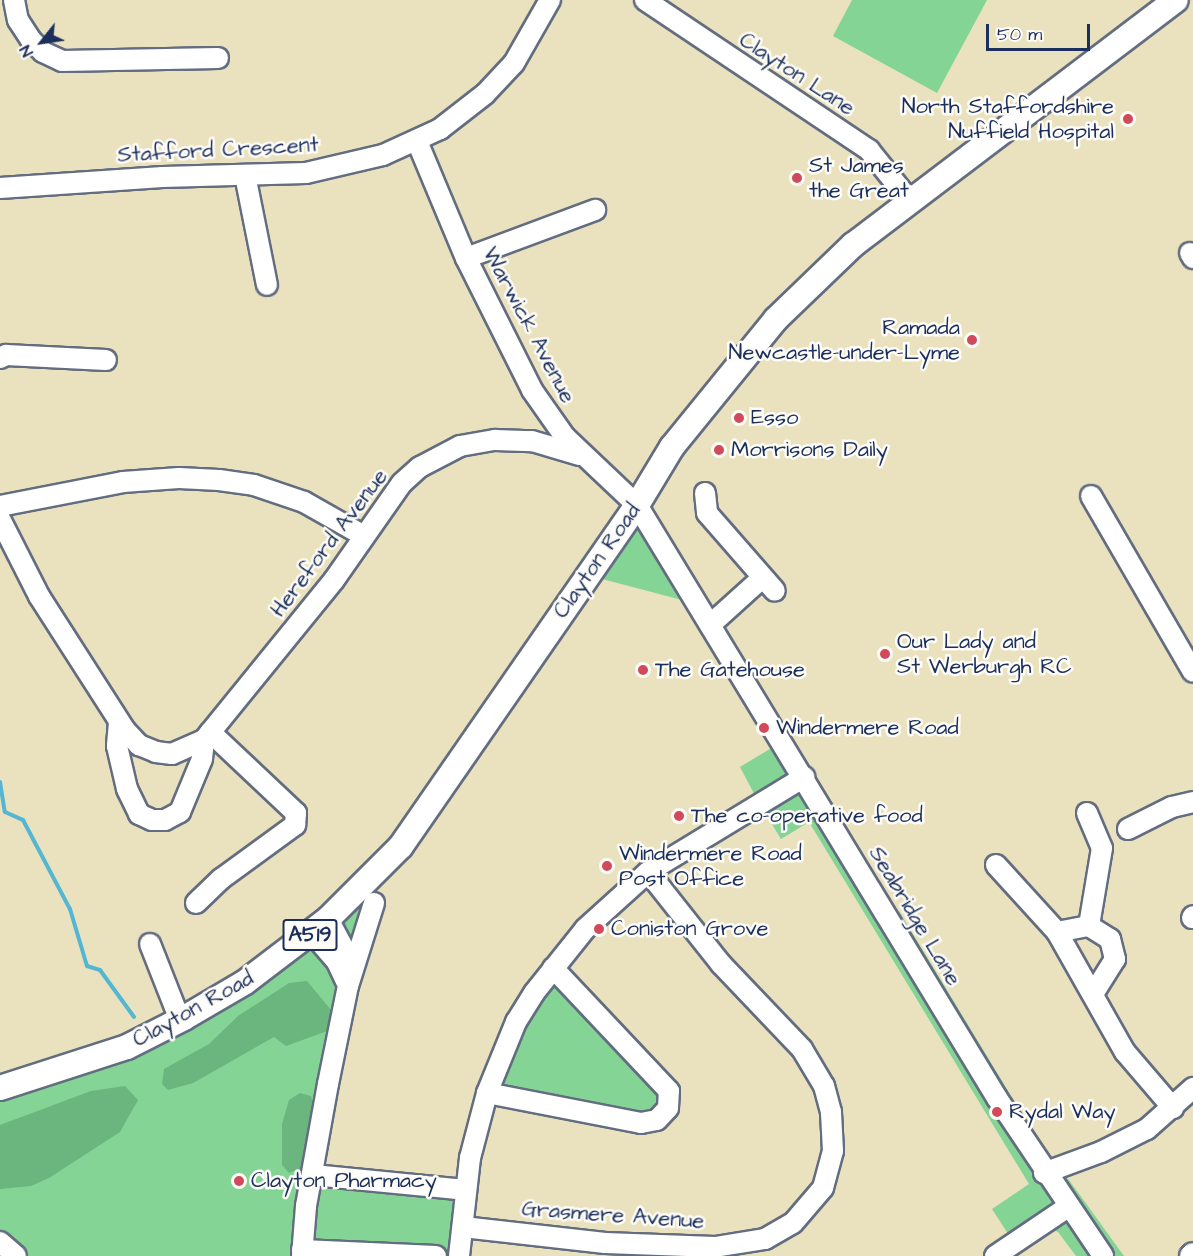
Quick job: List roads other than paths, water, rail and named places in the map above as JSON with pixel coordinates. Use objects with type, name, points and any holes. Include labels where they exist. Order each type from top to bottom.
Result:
[{"type":"main road","name":"Clayton Road","points":[[2,1088],[127,1047],[180,1020],[244,983],[320,926],[401,846],[637,505],[672,447],[776,319],[853,245],[1069,85],[1176,0]]},
{"type":"street","points":[[14,0],[18,20],[31,40],[43,52],[62,61],[218,57]]},
{"type":"street","name":"Stafford Crescent","points":[[0,188],[306,173],[345,166],[417,141],[461,115],[485,94],[514,63],[549,0]]},
{"type":"street","name":"Clayton Lane","points":[[645,0],[869,150],[910,201]]},
{"type":"street","name":"Warwick Avenue","points":[[417,141],[466,258],[504,338],[549,416],[585,457],[612,478],[637,505]]},
{"type":"street","points":[[245,175],[267,285]]},
{"type":"street","points":[[466,258],[595,210]]},
{"type":"street","points":[[0,358],[6,355],[105,360]]},
{"type":"street","points":[[532,441],[549,416]]},
{"type":"street","name":"Hereford Avenue","points":[[0,519],[39,596],[119,722],[139,745],[156,752],[172,754],[207,736],[334,580],[402,483],[437,457],[460,446],[495,440],[532,441],[585,457]]},
{"type":"street","points":[[0,506],[123,482],[179,478],[219,480],[254,485],[304,502],[364,536]]},
{"type":"street","points":[[705,493],[707,513],[768,584],[710,625]]},
{"type":"street","points":[[1091,496],[1193,672]]},
{"type":"street","name":"Seabridge Lane","points":[[637,505],[1044,1173],[1103,1256]]},
{"type":"street","name":"Hereford Avenue","points":[[119,722],[117,746],[127,789],[139,814],[152,820],[165,820],[180,812],[202,759],[207,736]]},
{"type":"street","points":[[196,903],[221,879],[295,825],[296,813],[207,736]]},
{"type":"street","points":[[459,1256],[465,1190],[487,1093],[516,1022],[553,968],[585,929],[648,872],[804,777]]},
{"type":"street","points":[[1128,829],[1172,807],[1193,802]]},
{"type":"street","points":[[1087,813],[1102,848],[1089,926]]},
{"type":"street","points":[[996,865],[1057,932],[1094,992],[1125,1052],[1185,1102],[1148,1129],[1101,1152],[1044,1173]]},
{"type":"street","name":"Grasmere Avenue","points":[[463,1227],[605,1250],[715,1247],[765,1239],[810,1208],[823,1188],[833,1151],[831,1112],[824,1086],[802,1049],[688,927],[648,872]]},
{"type":"street","points":[[374,903],[348,986],[313,1174],[302,1253],[436,1256]]},
{"type":"street","points":[[320,926],[347,954],[348,986]]},
{"type":"street","points":[[1057,932],[1089,926],[1110,939],[1115,959],[1094,992]]},
{"type":"street","points":[[150,944],[180,1020]]},
{"type":"street","points":[[487,1093],[641,1123],[657,1120],[668,1108],[669,1091],[553,968]]},
{"type":"street","points":[[313,1174],[465,1190]]},
{"type":"street","points":[[995,1256],[1068,1207]]},
{"type":"street","points":[[0,1242],[16,1256]]},
{"type":"waterway","points":[[0,782],[5,812],[23,820],[70,909],[87,966],[100,970],[134,1017]]},
{"type":"place","name":"North Staffordshire Nuffield Hospital","points":[[1128,119]]},
{"type":"place","name":"St James the Great","points":[[797,178]]},
{"type":"place","name":"Ramada Newcastle-under-Lyme","points":[[972,340]]},
{"type":"place","name":"Esso","points":[[739,418]]},
{"type":"place","name":"Morrisons Daily","points":[[719,450]]},
{"type":"place","name":"Our Lady and St Werburgh RC","points":[[885,654]]},
{"type":"place","name":"The Gatehouse","points":[[643,670]]},
{"type":"place","name":"Windermere Road","points":[[764,728]]},
{"type":"place","name":"The co-operative food","points":[[679,816]]},
{"type":"place","name":"Windermere Road Post Office","points":[[607,866]]},
{"type":"place","name":"Coniston Grove","points":[[599,929]]},
{"type":"place","name":"Rydal Way","points":[[997,1112]]},
{"type":"place","name":"Clayton Pharmacy","points":[[239,1181]]}]
